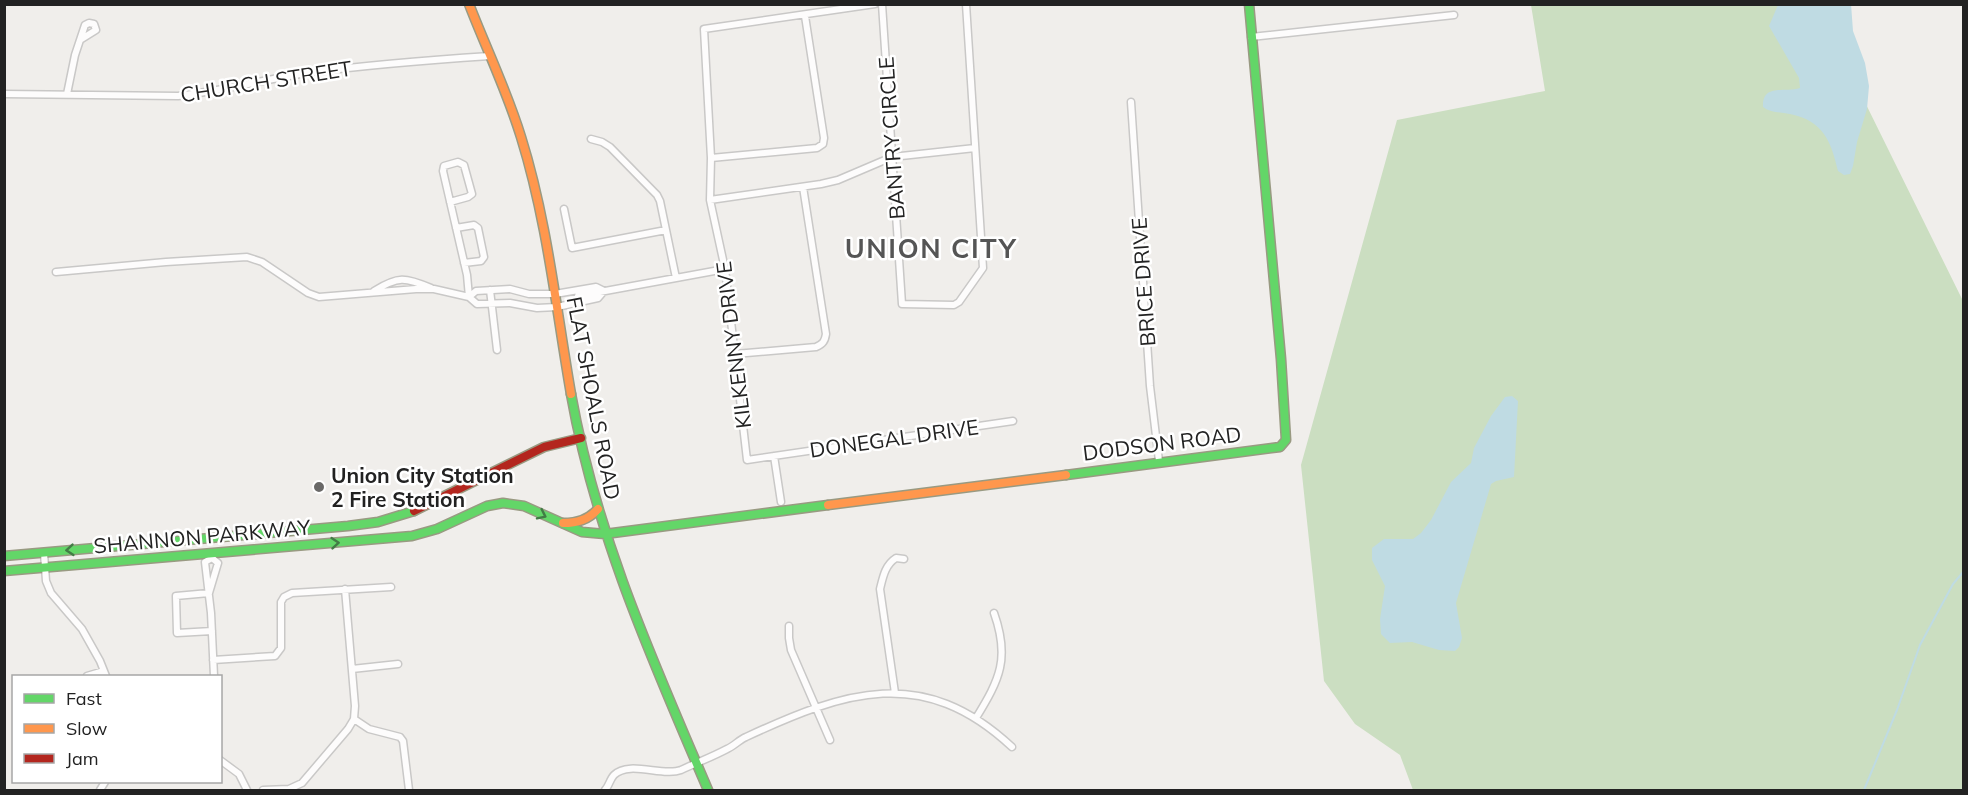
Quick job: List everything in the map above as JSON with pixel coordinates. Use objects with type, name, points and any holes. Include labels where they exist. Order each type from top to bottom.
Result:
[{"type":"street","name":"FLAT SHOALS ROAD","points":[[469,4],[517,124],[526,154],[555,294],[581,438],[605,534],[628,599],[708,790]]},
{"type":"street","points":[[711,158],[816,148],[823,144],[824,138],[805,16],[875,4]]},
{"type":"street","name":"BANTRY CIRCLE","points":[[882,4],[902,304],[954,305],[959,302],[982,268],[966,4]]},
{"type":"street","name":"DODSON ROAD","points":[[605,534],[1280,447],[1286,440],[1281,358],[1249,4]]},
{"type":"street","points":[[1251,37],[1454,15]]},
{"type":"street","name":"KILKENNY DRIVE","points":[[774,456],[747,460],[726,269],[710,200],[711,158],[704,29],[805,16]]},
{"type":"street","points":[[67,94],[80,40]]},
{"type":"street","name":"CHURCH STREET","points":[[4,94],[178,96],[354,67],[490,57]]},
{"type":"street","name":"BRICE DRIVE","points":[[1131,102],[1150,386],[1159,461]]},
{"type":"street","points":[[591,139],[610,147],[657,195],[676,278]]},
{"type":"street","points":[[710,200],[838,180],[892,157],[975,148]]},
{"type":"street","points":[[450,201],[472,194],[464,165],[458,162],[444,166],[443,171],[464,263],[469,297]]},
{"type":"street","points":[[735,354],[816,346],[825,340],[803,187]]},
{"type":"street","points":[[564,209],[572,248],[666,230]]},
{"type":"street","points":[[456,228],[474,225],[478,228],[484,257],[481,261],[464,263]]},
{"type":"street","points":[[56,272],[247,257],[262,262],[308,293],[319,297],[434,289]]},
{"type":"street","points":[[372,292],[390,281],[410,279],[434,289],[469,297],[477,304],[510,303],[537,308],[557,307],[596,287],[604,291],[726,269]]},
{"type":"street","points":[[469,297],[476,291],[510,289],[529,294],[598,298],[604,291]]},
{"type":"street","points":[[490,290],[497,350]]},
{"type":"street","name":"DONEGAL DRIVE","points":[[774,456],[1013,421]]},
{"type":"street","name":"SHANNON PARKWAY","points":[[4,556],[378,522],[433,504],[544,447],[581,438]]},
{"type":"street","points":[[774,456],[781,502]]},
{"type":"street","name":"SHANNON PARKWAY","points":[[4,570],[412,536],[437,529],[487,506],[503,503],[524,506],[582,532],[605,534]]},
{"type":"street","points":[[559,523],[583,521],[593,516],[598,509]]},
{"type":"street","points":[[44,552],[46,582],[51,593],[82,629],[105,674]]},
{"type":"street","points":[[209,593],[218,563],[212,558],[205,562],[214,675]]},
{"type":"street","points":[[895,693],[880,589],[883,575],[891,562],[896,558],[904,559]]},
{"type":"street","points":[[213,660],[275,656],[281,648],[280,607],[284,597],[292,593],[391,587]]},
{"type":"street","points":[[263,790],[290,789],[302,783],[348,729],[354,718],[356,706],[345,589]]},
{"type":"street","points":[[209,593],[176,596],[177,633],[212,631]]},
{"type":"street","points":[[976,718],[993,691],[1001,666],[1001,639],[994,613]]},
{"type":"street","points":[[789,626],[791,650],[830,740]]},
{"type":"street","points":[[352,669],[398,664]]},
{"type":"street","points":[[605,790],[615,774],[624,770],[673,773],[729,748],[744,738],[816,708],[854,696],[895,693],[934,699],[976,718],[1012,747]]},
{"type":"street","points":[[354,718],[369,729],[400,737],[403,741],[408,790]]},
{"type":"street","points":[[222,762],[238,774],[247,790]]},
{"type":"green space","points":[[1531,5],[1817,5],[1963,301],[1963,790],[1413,790],[1400,755],[1355,724],[1324,681],[1301,465],[1397,120],[1545,91]]},
{"type":"water","points":[[1851,4],[1853,31],[1865,63],[1869,86],[1867,109],[1857,142],[1853,166],[1850,174],[1844,175],[1838,171],[1829,142],[1818,127],[1802,117],[1763,107],[1764,99],[1770,92],[1800,88],[1799,78],[1769,26],[1778,5]]},
{"type":"water","points":[[1512,396],[1518,401],[1514,477],[1491,484],[1456,603],[1462,638],[1459,647],[1455,651],[1439,650],[1412,642],[1390,643],[1381,634],[1380,619],[1385,586],[1372,560],[1372,548],[1384,539],[1413,539],[1421,533],[1431,520],[1451,482],[1471,463],[1474,448],[1491,416],[1505,397]]},
{"type":"waterway","points":[[1864,790],[1897,710],[1920,645],[1953,584],[1964,571]]},
{"type":"traffic: fast","points":[[1066,475],[1280,447],[1286,440],[1281,359],[1249,4]]},
{"type":"traffic: fast","points":[[571,394],[595,497],[611,547],[666,693],[708,790]]},
{"type":"traffic: fast","points":[[4,571],[412,536],[437,529],[487,506],[503,503],[524,506],[582,532],[605,534],[828,505]]},
{"type":"traffic: fast","points":[[4,556],[348,526],[378,522],[414,511]]},
{"type":"traffic: slow","points":[[469,4],[509,103],[530,168],[550,264],[571,394]]},
{"type":"traffic: slow","points":[[828,505],[1066,475]]},
{"type":"traffic: slow","points":[[563,523],[582,520],[598,509]]},
{"type":"traffic: jam","points":[[414,511],[544,447],[581,438]]},
{"type":"place","name":"Union City Station 2 Fire Station","points":[[319,487]]},
{"type":"district","name":"UNION CITY","points":[[931,248]]}]
